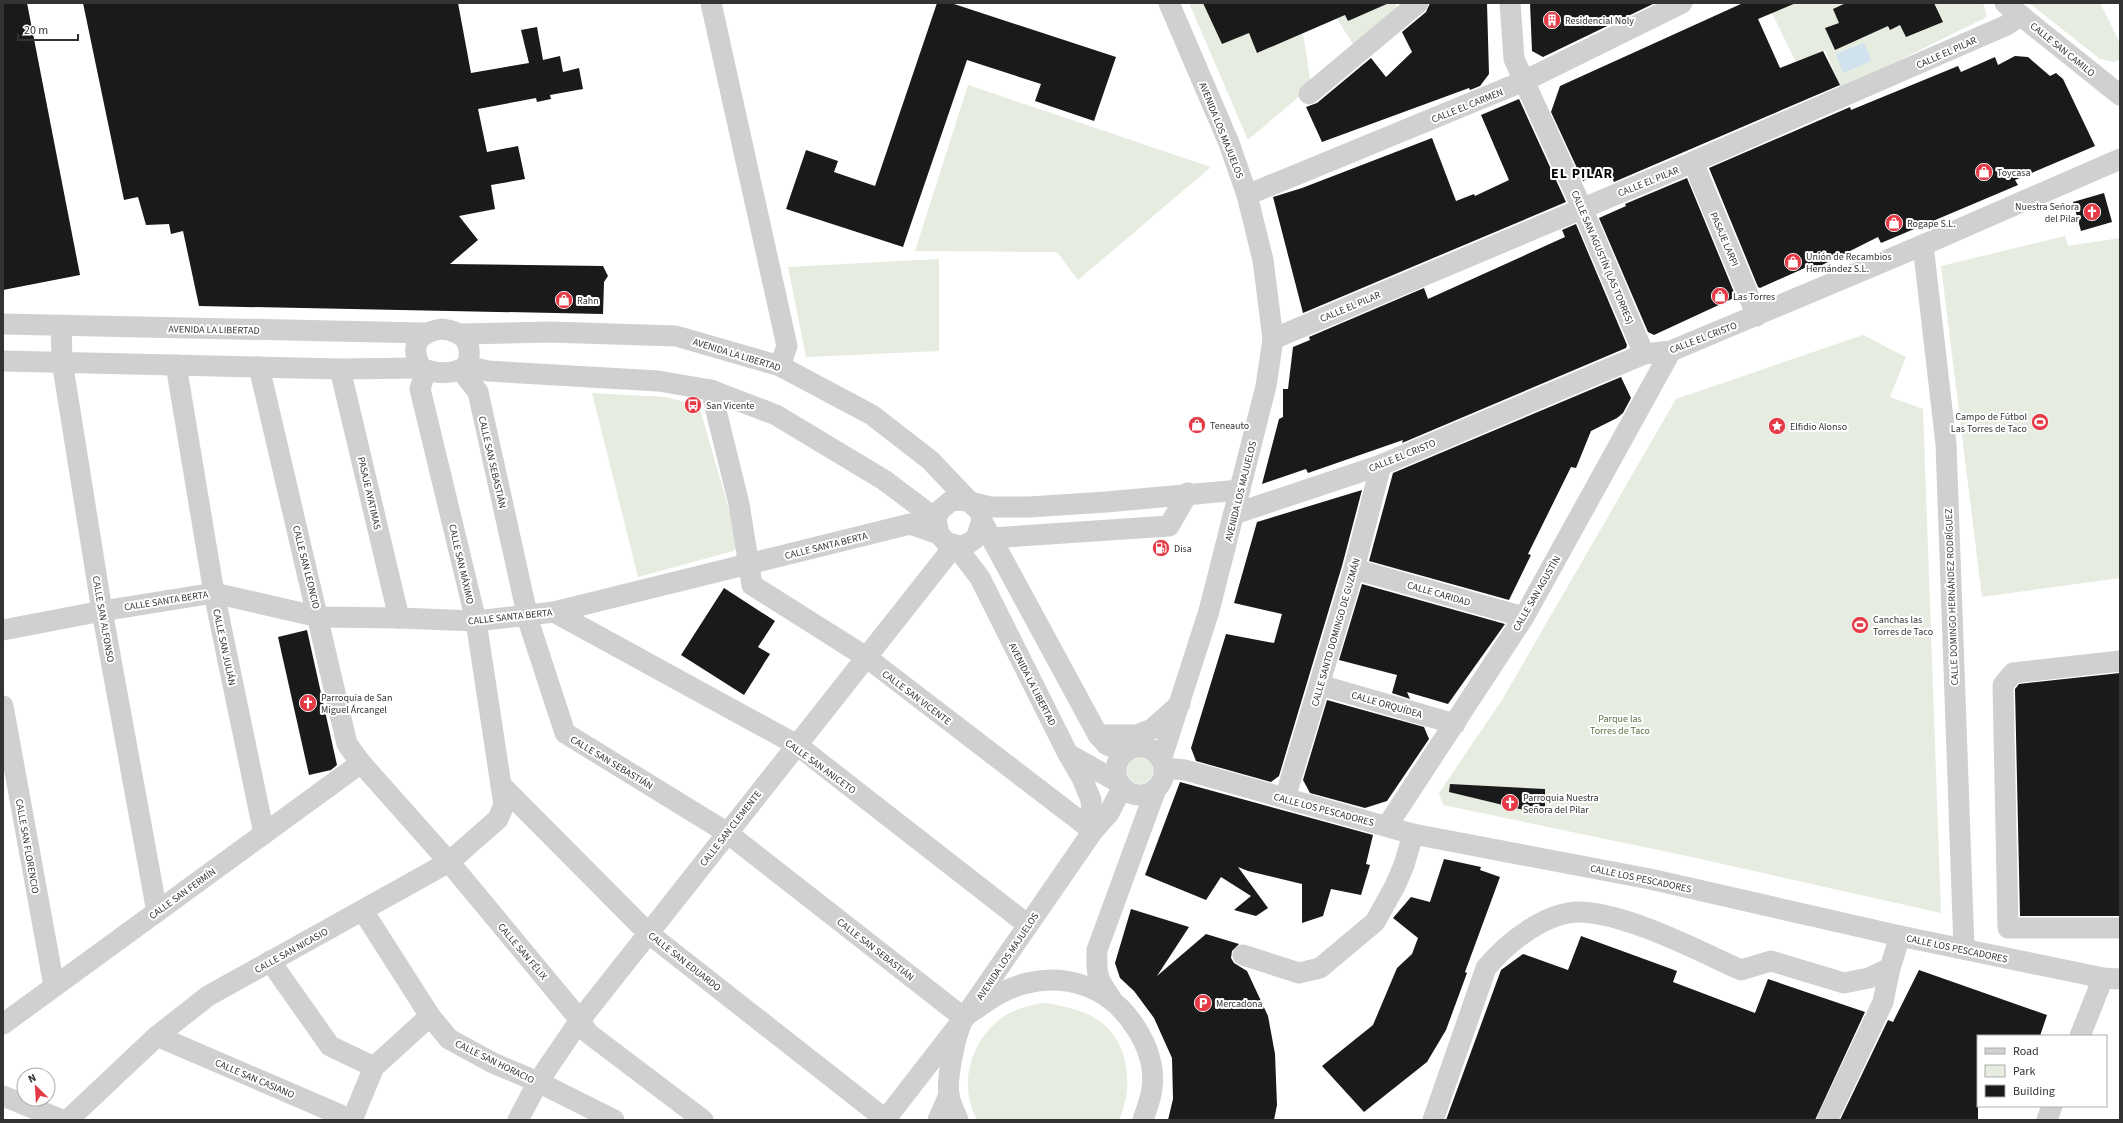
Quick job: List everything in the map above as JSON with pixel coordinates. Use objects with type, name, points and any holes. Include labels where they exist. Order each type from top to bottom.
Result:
[{"type":"street","points":[[711,3],[787,346],[780,366]]},
{"type":"street","name":"AVENIDA LOS MAJUELOS","points":[[1157,759],[1180,704],[1209,612],[1266,386],[1272,339],[1263,260],[1247,195],[1229,143],[1169,3]]},
{"type":"street","points":[[1309,94],[1418,3]]},
{"type":"street","name":"CALLE SAN AGUSTÍN (LAS TORRES)","points":[[1510,3],[1514,59],[1582,208],[1644,354]]},
{"type":"street","name":"CALLE EL CARMEN","points":[[1247,195],[1524,82],[1682,3]]},
{"type":"street","name":"CALLE SAN CAMILO","points":[[2013,9],[2120,95]]},
{"type":"street","name":"CALLE EL PILAR","points":[[1272,339],[1693,162],[2008,25],[2013,9]]},
{"type":"street","name":"CALLE EL CRISTO","points":[[1234,514],[1381,465],[1644,354],[1671,351],[1757,316],[2120,159]]},
{"type":"street","name":"PASAJE LARPI","points":[[1693,162],[1757,316]]},
{"type":"street","name":"CALLE DOMINGO HERNÁNDEZ RODRÍGUEZ","points":[[1923,245],[1946,444],[1964,949]]},
{"type":"street","name":"AVENIDA LA LIBERTAD","points":[[3,324],[424,333]]},
{"type":"street","name":"CALLE SAN ALFONSO","points":[[61,325],[62,361],[102,611],[157,912]]},
{"type":"street","points":[[3,361],[62,361],[340,369],[424,369],[435,373],[464,368],[470,350],[468,343],[460,334],[452,330],[441,329],[424,333],[418,340],[415,351],[424,369]]},
{"type":"street","name":"AVENIDA LA LIBERTAD","points":[[460,334],[550,332],[676,336],[780,366],[872,415],[930,460],[970,502]]},
{"type":"street","name":"CALLE SAN AGUSTÌN","points":[[1387,826],[1524,617],[1671,351]]},
{"type":"street","name":"CALLE SAN JULIÁN","points":[[176,365],[214,593],[264,834]]},
{"type":"street","name":"CALLE SAN LEONCIO","points":[[259,367],[319,617],[347,744],[361,763]]},
{"type":"street","name":"AVENIDA LA LIBERTAD","points":[[464,368],[488,371],[658,381],[711,390],[776,415],[884,480],[943,533],[980,578],[1068,754],[1082,778],[1091,800],[1093,831]]},
{"type":"street","name":"CALLE SAN SEBASTIÁN","points":[[464,368],[478,392],[528,615],[565,733],[726,832],[964,1018]]},
{"type":"street","name":"PASAJE AYATIMAS","points":[[340,369],[399,618]]},
{"type":"street","name":"CALLE SAN MÁXIMO","points":[[424,369],[420,389],[476,621],[501,785]]},
{"type":"street","name":"CALLE SAN VICENTE","points":[[711,390],[739,504],[752,585],[866,657],[1093,831]]},
{"type":"street","name":"CALLE SANTO DOMINGO DE GUZMÁN","points":[[1285,798],[1354,569],[1381,465]]},
{"type":"street","points":[[1188,494],[1169,526],[1119,529],[986,530],[980,531],[976,538],[962,546],[943,533],[940,510],[951,501],[961,500],[998,507],[1106,502],[1188,494],[1240,490]]},
{"type":"street","points":[[970,502],[980,512],[986,530],[1005,561],[1098,735],[1107,745],[1126,752]]},
{"type":"street","points":[[1106,502],[1119,529]]},
{"type":"street","name":"CALLE SANTA BERTA","points":[[3,630],[102,611],[214,593],[319,617],[476,621],[554,612],[910,524],[943,533]]},
{"type":"street","name":"CALLE SAN CLEMENTE","points":[[518,1120],[538,1082],[580,1020],[726,832],[797,746],[866,657],[943,533]]},
{"type":"street","name":"CALLE CARIDAD","points":[[1354,569],[1524,617]]},
{"type":"street","points":[[585,627],[588,612],[599,601]]},
{"type":"street","name":"CALLE SAN ANICETO","points":[[554,612],[585,627],[797,746],[1028,925]]},
{"type":"street","points":[[2120,661],[2013,672],[2003,685],[2008,928],[2120,928]]},
{"type":"street","name":"CALLE ORQUÍDEA","points":[[1320,685],[1455,724]]},
{"type":"street","points":[[1098,735],[1136,735],[1152,728],[1180,704]]},
{"type":"street","name":"CALLE SAN FLORENCIO","points":[[3,706],[54,986]]},
{"type":"street","points":[[1120,785],[1116,771],[1119,760],[1126,752],[1136,748],[1157,759],[1163,779],[1156,789],[1097,950],[1096,967],[1099,982],[1113,1000],[1127,1013],[1144,1040],[1151,1063],[1152,1088],[1143,1120]]},
{"type":"street","points":[[1068,754],[1120,785],[1132,794],[1145,795],[1156,789]]},
{"type":"street","name":"CALLE LOS PESCADORES","points":[[1157,759],[1185,770],[1413,834],[1650,879],[1900,936],[2111,978]]},
{"type":"street","name":"CALLE SAN FERMÍN","points":[[3,1024],[361,763]]},
{"type":"street","name":"CALLE SAN FÉLIX","points":[[361,763],[449,862],[580,1020],[588,1033],[703,1120]]},
{"type":"street","name":"CALLE SAN NICASIO","points":[[68,1120],[157,1036],[208,996],[449,862],[498,819],[504,805],[501,785]]},
{"type":"street","name":"CALLE SAN EDUARDO","points":[[501,785],[648,933],[885,1120]]},
{"type":"street","name":"AVENIDA LOS MAJUELOS","points":[[885,1120],[964,1018],[1093,831],[1109,813],[1120,785]]},
{"type":"street","points":[[1243,955],[1299,973],[1320,968],[1375,922],[1395,886],[1404,865],[1413,834]]},
{"type":"street","name":"CALLE SAN HORACIO","points":[[363,911],[430,1016],[449,1039],[493,1063],[538,1082],[614,1120]]},
{"type":"street","points":[[1433,1120],[1486,968],[1501,950],[1529,928],[1556,917],[1580,912],[1619,919],[1684,944],[1741,970],[1771,961],[1844,983],[1870,978],[1890,968]]},
{"type":"street","points":[[1827,1120],[1883,1002],[1890,968],[1900,936]]},
{"type":"street","points":[[270,961],[330,1046],[374,1067]]},
{"type":"street","points":[[2081,1035],[2111,978]]},
{"type":"street","points":[[958,1120],[949,1095],[950,1061],[964,1018],[1001,992],[1040,980],[1070,981],[1093,988],[1113,1000]]},
{"type":"street","points":[[352,1120],[374,1067],[430,1016]]},
{"type":"street","name":"CALLE SAN CASIANO","points":[[157,1036],[352,1120]]},
{"type":"street","points":[[938,1120],[949,1095]]},
{"type":"street","points":[[3,1096],[25,1113],[62,1120]]},
{"type":"street","points":[[2047,1120],[2052,1107]]},
{"type":"green space","points":[[1189,3],[1206,3],[1204,5],[1222,43],[1249,33],[1258,53],[1303,33],[1311,86],[1248,140]]},
{"type":"green space","points":[[1375,3],[1395,3],[1398,9],[1355,47],[1337,19],[1345,15],[1348,21],[1377,8]]},
{"type":"green space","points":[[1767,3],[1983,3],[1987,17],[1841,89],[1825,50],[1796,62]]},
{"type":"green space","points":[[2029,3],[2100,3],[2120,43],[2120,59],[2114,62],[2100,59]]},
{"type":"green space","points":[[968,85],[1211,167],[1078,280],[1057,252],[915,251]]},
{"type":"green space","name":"Campo de Fútbol Las Torres de Taco","points":[[2065,236],[2068,246],[2120,238],[2120,578],[1982,597],[1941,266]]},
{"type":"green space","points":[[939,259],[939,351],[806,357],[788,267]]},
{"type":"green space","name":"Parque las Torres de Taco","points":[[1863,335],[1906,357],[1890,397],[1923,409],[1941,913],[1687,856],[1443,805],[1439,793],[1502,700],[1676,399]]},
{"type":"green space","points":[[592,393],[666,397],[699,406],[739,544],[733,551],[638,577]]},
{"type":"green space","points":[[1140,758],[1149,762],[1153,771],[1149,780],[1140,784],[1131,780],[1127,771],[1131,762]]},
{"type":"green space","points":[[1043,1003],[1083,1012],[1095,1018],[1107,1027],[1116,1038],[1126,1064],[1127,1079],[1124,1107],[1119,1120],[977,1120],[971,1107],[968,1093],[968,1079],[970,1065],[981,1040],[1000,1019],[1010,1013],[1020,1008]]},
{"type":"water","points":[[1864,43],[1871,61],[1843,73],[1836,54]]},
{"type":"building","points":[[3,3],[27,3],[80,275],[3,290]]},
{"type":"building","points":[[83,3],[458,3],[471,73],[529,63],[521,30],[537,27],[543,60],[560,56],[563,72],[579,68],[583,89],[550,95],[551,99],[537,102],[536,98],[478,109],[487,152],[518,146],[525,179],[491,185],[495,209],[459,216],[478,240],[450,264],[603,266],[608,276],[604,282],[603,314],[199,306],[183,231],[171,234],[169,224],[146,225],[138,197],[124,200]]},
{"type":"building","points":[[937,3],[951,3],[1116,57],[1094,121],[1035,101],[1041,84],[967,60],[903,247],[786,209],[806,150],[838,161],[834,172],[875,186]]},
{"type":"building","points":[[1203,3],[1389,3],[1348,21],[1345,15],[1257,53],[1249,33],[1222,44]]},
{"type":"building","points":[[1430,3],[1487,3],[1489,74],[1480,86],[1470,90],[1469,88],[1322,142],[1306,107],[1317,103],[1371,58],[1386,77],[1412,52],[1402,32],[1426,12]]},
{"type":"building","points":[[1530,3],[1655,3],[1543,57],[1532,51]]},
{"type":"building","points":[[1743,3],[1796,3],[1758,19],[1780,68],[1823,51],[1840,85],[1614,182],[1608,169],[1583,181],[1551,112],[1560,86]]},
{"type":"building","points":[[1846,3],[1934,3],[1943,22],[1906,37],[1900,25],[1890,30],[1888,26],[1835,50],[1825,28],[1839,23],[1833,9]]},
{"type":"building","points":[[2015,56],[2028,57],[2050,76],[2056,73],[2063,79],[2095,146],[2015,180],[2018,185],[1881,243],[1878,237],[1812,270],[1809,266],[1760,288],[1758,287],[1709,168],[1850,107],[1851,110],[1958,66],[1961,72],[1995,57],[1998,65]]},
{"type":"building","points":[[1519,99],[1566,202],[1303,313],[1273,197],[1302,188],[1432,138],[1456,201],[1474,194],[1475,196],[1509,180],[1481,115]]},
{"type":"building","points":[[1687,178],[1736,297],[1654,335],[1648,332],[1599,218],[1626,206],[1625,204]]},
{"type":"building","name":"Nuestra Señora del Pilar","points":[[2104,193],[2112,222],[2081,231],[2073,202]]},
{"type":"building","points":[[1576,224],[1627,345],[1626,348],[1402,443],[1403,440],[1308,473],[1306,469],[1262,484],[1279,419],[1283,417],[1283,389],[1288,389],[1293,347],[1310,340],[1309,337],[1424,288],[1428,299],[1565,237],[1562,230]]},
{"type":"building","points":[[1621,377],[1631,398],[1623,413],[1617,418],[1591,431],[1576,468],[1571,467],[1528,554],[1531,555],[1509,600],[1369,561],[1393,473]]},
{"type":"building","points":[[1362,490],[1342,566],[1279,776],[1271,782],[1196,761],[1191,748],[1226,634],[1274,643],[1282,614],[1234,603],[1257,522]]},
{"type":"building","points":[[1362,584],[1505,624],[1448,704],[1407,692],[1410,699],[1392,693],[1397,675],[1339,660]]},
{"type":"building","points":[[724,588],[775,621],[758,647],[770,654],[744,695],[681,655]]},
{"type":"building","name":"Parroquia de San Miguel Árcangel","points":[[307,630],[337,765],[331,770],[309,775],[278,637]]},
{"type":"building","points":[[2120,673],[2120,916],[2020,916],[2015,689],[2019,684]]},
{"type":"building","points":[[1327,700],[1424,727],[1429,739],[1387,801],[1365,808],[1310,793],[1303,780]]},
{"type":"building","points":[[1180,782],[1373,835],[1366,864],[1370,865],[1361,895],[1331,889],[1323,916],[1302,923],[1302,884],[1248,871],[1238,867],[1268,908],[1256,916],[1234,910],[1251,896],[1221,877],[1206,900],[1145,875]]},
{"type":"building","points":[[1450,784],[1545,789],[1545,815],[1449,792]]},
{"type":"building","points":[[1444,859],[1481,867],[1480,870],[1500,877],[1465,972],[1467,973],[1446,1030],[1427,1062],[1364,1112],[1322,1066],[1373,1025],[1397,968],[1412,954],[1418,938],[1393,918],[1411,897],[1430,902]]},
{"type":"building","name":"Mercadona","points":[[1131,909],[1189,927],[1157,976],[1206,934],[1239,944],[1232,951],[1231,958],[1234,963],[1247,971],[1268,1016],[1275,1054],[1277,1105],[1274,1120],[1168,1120],[1173,1099],[1172,1058],[1154,1018],[1134,991],[1120,978],[1115,963]]},
{"type":"building","points":[[1581,936],[1677,971],[1673,982],[1755,1013],[1768,979],[1865,1012],[1815,1120],[1446,1120],[1501,970],[1523,954],[1568,970]]},
{"type":"building","points":[[1919,970],[2047,1015],[2040,1035],[1977,1035],[1978,1120],[1840,1120],[1888,1020],[1893,1022]]},
{"type":"place","name":"Residencial Noly","points":[[1552,20]]},
{"type":"place","name":"Toycasa","points":[[1984,172]]},
{"type":"place","name":"Nuestra Señora del Pilar","points":[[2092,212]]},
{"type":"place","name":"Rogape S.L.","points":[[1894,223]]},
{"type":"place","name":"Unión de Recambios Hernández S.L.","points":[[1793,262]]},
{"type":"place","name":"Las Torres","points":[[1720,296]]},
{"type":"place","name":"Rahn","points":[[564,300]]},
{"type":"place","name":"San Vicente","points":[[693,405]]},
{"type":"place","name":"Campo de Fútbol Las Torres de Taco","points":[[2040,422]]},
{"type":"place","name":"Teneauto","points":[[1197,425]]},
{"type":"place","name":"Elfidio Alonso","points":[[1777,426]]},
{"type":"place","name":"Disa","points":[[1161,548]]},
{"type":"place","name":"Canchas las Torres de Taco","points":[[1860,625]]},
{"type":"place","name":"Parroquia de San Miguel Árcangel","points":[[308,703]]},
{"type":"place","name":"Parroquia Nuestra Señora del Pilar","points":[[1510,803]]},
{"type":"place","name":"Mercadona","points":[[1203,1003]]},
{"type":"district","name":"EL PILAR","points":[[1582,173]]}]
